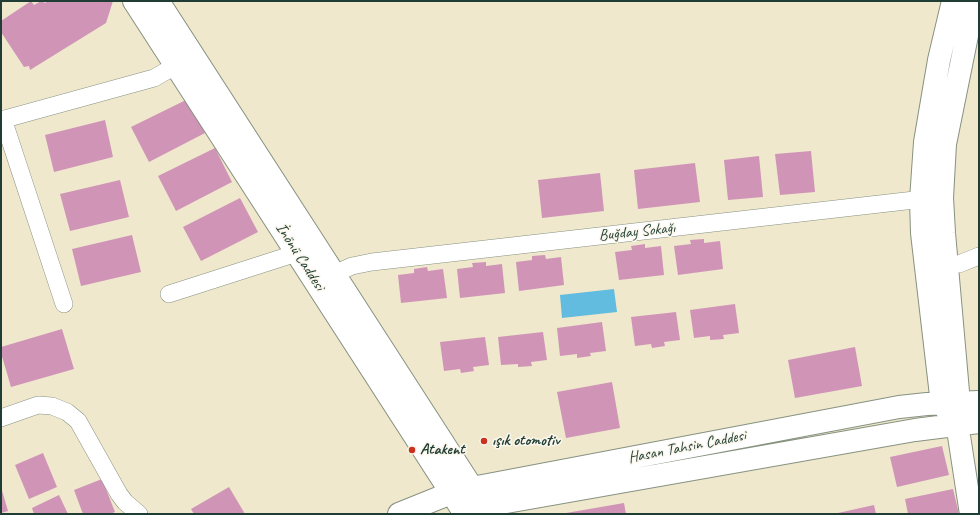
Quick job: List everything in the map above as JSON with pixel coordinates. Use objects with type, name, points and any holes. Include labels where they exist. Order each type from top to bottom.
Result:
[{"type":"main road","name":"İnönü Caddesi","points":[[134,1],[184,61],[298,254],[468,506]]},
{"type":"main road","points":[[158,1],[184,61],[334,274],[468,506]]},
{"type":"main road","points":[[953,1],[939,60],[925,142],[921,200],[924,248],[959,408]]},
{"type":"main road","points":[[971,514],[959,408],[942,198],[945,144],[974,1]]},
{"type":"main road","name":"Hasan Tahsin Caddesi","points":[[399,514],[468,506],[959,408],[979,422]]},
{"type":"street","points":[[64,304],[2,120],[154,78],[184,61]]},
{"type":"street","name":"Buğday Sokağı","points":[[334,274],[352,266],[372,262],[942,198]]},
{"type":"street","points":[[169,294],[298,254]]},
{"type":"street","points":[[959,264],[979,256]]},
{"type":"street","points":[[1,418],[38,405],[52,406],[67,412],[78,421],[119,494],[125,502],[139,514]]},
{"type":"water","points":[[614,289],[617,312],[562,318],[560,295]]},
{"type":"building","points":[[31,1],[34,5],[41,1],[45,3],[48,1],[113,1],[106,23],[30,70],[29,66],[24,67],[1,32],[1,21]]},
{"type":"building","points":[[188,99],[205,133],[149,162],[131,127]]},
{"type":"building","points":[[105,120],[113,157],[54,172],[45,135]]},
{"type":"building","points":[[215,148],[232,182],[176,211],[158,176]]},
{"type":"building","points":[[811,151],[815,192],[780,195],[775,154]]},
{"type":"building","points":[[759,156],[763,197],[728,200],[724,160]]},
{"type":"building","points":[[695,163],[700,202],[638,209],[634,170]]},
{"type":"building","points":[[600,173],[604,211],[542,218],[538,180]]},
{"type":"building","points":[[120,180],[129,217],[70,231],[60,194]]},
{"type":"building","points":[[240,198],[258,232],[201,261],[183,227]]},
{"type":"building","points":[[132,235],[141,272],[81,286],[72,249]]},
{"type":"building","points":[[704,239],[704,243],[720,241],[723,269],[678,275],[674,246],[691,244],[690,240]]},
{"type":"building","points":[[645,244],[645,248],[661,246],[664,275],[619,280],[615,252],[632,250],[631,246]]},
{"type":"building","points":[[545,255],[546,259],[561,257],[564,285],[519,291],[516,262],[532,260],[532,256]]},
{"type":"building","points":[[486,262],[486,266],[502,264],[505,293],[460,298],[457,269],[473,267],[472,263]]},
{"type":"building","points":[[427,267],[428,271],[443,269],[447,298],[401,303],[398,275],[414,273],[414,269]]},
{"type":"building","points":[[735,304],[739,333],[723,335],[724,339],[710,340],[710,336],[694,338],[690,310]]},
{"type":"building","points":[[676,312],[680,340],[664,342],[665,346],[652,348],[651,344],[635,346],[631,317]]},
{"type":"building","points":[[602,322],[606,351],[590,353],[591,356],[577,358],[577,354],[560,356],[557,328]]},
{"type":"building","points":[[62,329],[74,369],[11,387],[1,353],[1,347]]},
{"type":"building","points":[[543,332],[547,360],[531,362],[532,366],[518,367],[518,364],[501,365],[498,337]]},
{"type":"building","points":[[485,337],[489,365],[473,367],[474,371],[461,373],[460,369],[444,371],[440,342]]},
{"type":"building","points":[[855,347],[862,386],[795,398],[788,360]]},
{"type":"building","points":[[612,382],[620,428],[566,438],[557,392]]},
{"type":"building","points":[[942,446],[949,475],[897,487],[890,457]]},
{"type":"building","points":[[43,453],[57,487],[29,499],[15,465]]},
{"type":"building","points":[[102,479],[115,512],[110,514],[83,514],[74,490]]},
{"type":"building","points":[[1,487],[8,511],[1,513]]},
{"type":"building","points":[[229,487],[245,514],[194,514],[191,509]]},
{"type":"building","points":[[953,489],[959,514],[908,514],[905,499]]},
{"type":"building","points":[[59,495],[68,514],[34,514],[32,508]]},
{"type":"building","points":[[624,503],[626,514],[566,514],[566,513]]},
{"type":"building","points":[[874,505],[876,514],[838,514],[838,513]]},
{"type":"place","name":"ışık otomotiv","points":[[484,441]]},
{"type":"place","name":"Atakent","points":[[412,450]]}]
